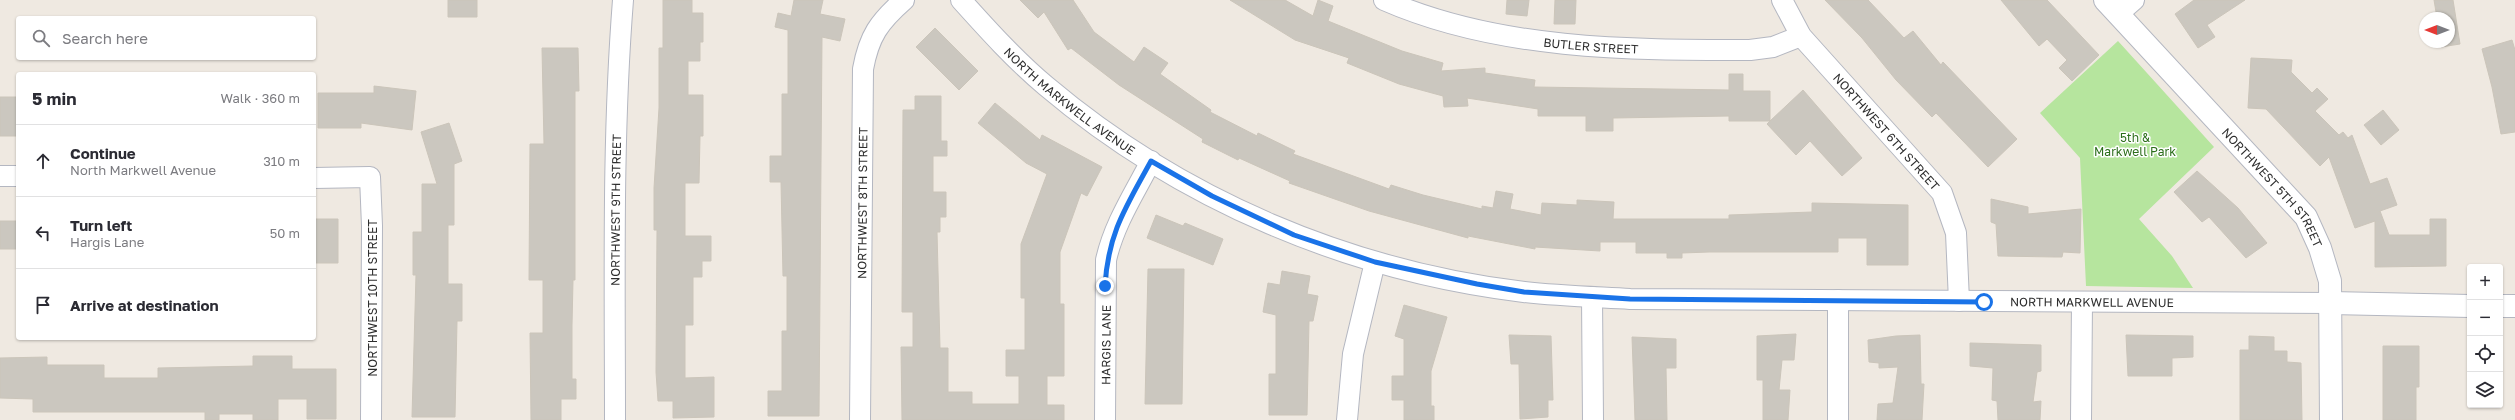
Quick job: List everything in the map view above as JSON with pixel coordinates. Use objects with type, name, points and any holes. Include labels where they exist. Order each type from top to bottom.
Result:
[{"type":"street","name":"NORTHWEST 9TH STREET","points":[[615,420],[616,154],[619,44],[623,0]]},
{"type":"street","name":"NORTHWEST 8TH STREET","points":[[860,420],[863,69],[866,50],[872,34],[883,19],[904,0]]},
{"type":"street","name":"NORTH MARKWELL AVENUE","points":[[960,0],[993,36],[1046,86],[1106,131],[1151,161],[1212,196],[1294,235],[1375,262],[1483,285],[1524,292],[1592,297],[2332,303],[2467,306]]},
{"type":"street","name":"BUTLER STREET","points":[[1384,0],[1454,25],[1541,41],[1588,45],[1750,50],[1773,47],[1801,36]]},
{"type":"street","name":"NORTHWEST 6TH STREET","points":[[1782,0],[1801,36],[1942,193],[1956,233],[1959,301]]},
{"type":"street","points":[[2112,7],[2134,0]]},
{"type":"street","name":"NORTHWEST 5TH STREET","points":[[2112,7],[2306,217],[2326,266],[2332,303],[2331,420]]},
{"type":"street","name":"HARGIS LANE","points":[[1105,420],[1106,260],[1110,242],[1151,161]]},
{"type":"street","points":[[0,176],[16,176]]},
{"type":"street","name":"NORTHWEST 10TH STREET","points":[[316,178],[370,177],[372,226],[371,420]]},
{"type":"street","points":[[1347,420],[1353,354],[1375,262]]},
{"type":"street","points":[[1592,297],[1593,420]]},
{"type":"street","points":[[1838,300],[1838,420]]},
{"type":"street","points":[[2081,420],[2082,302]]},
{"type":"street","points":[[2503,306],[2515,306]]},
{"type":"green space","name":"5th & Markwell Park","points":[[2118,41],[2214,147],[2139,219],[2172,256],[2193,288],[2086,286],[2080,158],[2040,113]]},
{"type":"building","points":[[448,0],[477,0],[477,17],[448,17]]},
{"type":"building","points":[[663,0],[692,0],[692,13],[703,13],[703,42],[700,42],[700,61],[688,61],[688,95],[703,95],[703,136],[700,136],[699,183],[685,183],[685,236],[711,236],[711,261],[702,261],[702,277],[693,277],[693,325],[685,325],[685,378],[714,377],[714,417],[673,418],[673,401],[658,401],[656,372],[657,230],[654,230],[654,188],[659,108],[659,48],[663,48]]},
{"type":"building","points":[[794,0],[823,0],[820,14],[845,19],[840,41],[822,37],[819,416],[768,416],[768,391],[782,391],[782,331],[787,331],[787,276],[783,276],[781,182],[770,182],[770,156],[782,156],[782,94],[788,94],[788,30],[775,27],[778,13],[791,16]]},
{"type":"building","points":[[1020,0],[1073,0],[1094,32],[1134,62],[1144,47],[1168,63],[1160,74],[1211,110],[1210,112],[1257,136],[1258,133],[1295,151],[1293,154],[1389,189],[1391,185],[1423,195],[1482,209],[1482,206],[1493,208],[1496,191],[1513,194],[1510,209],[1541,215],[1542,203],[1577,205],[1577,200],[1614,202],[1613,219],[1729,219],[1729,215],[1812,212],[1812,203],[1908,205],[1908,265],[1867,265],[1867,238],[1838,238],[1838,252],[1709,252],[1682,253],[1682,258],[1667,258],[1667,253],[1636,253],[1636,242],[1600,242],[1600,251],[1535,247],[1535,249],[1468,236],[1468,238],[1369,211],[1289,183],[1290,181],[1239,158],[1238,160],[1202,142],[1203,139],[1119,85],[1071,48],[1068,50],[1044,12],[1038,18]]},
{"type":"building","points":[[1230,0],[1285,0],[1313,16],[1318,0],[1333,6],[1328,21],[1402,51],[1443,63],[1441,71],[1485,68],[1485,73],[1535,80],[1534,87],[1729,90],[1729,74],[1743,74],[1743,91],[1770,91],[1770,121],[1729,121],[1729,116],[1613,118],[1613,131],[1586,131],[1586,116],[1538,116],[1538,109],[1467,98],[1468,106],[1444,107],[1443,96],[1399,84],[1347,63],[1349,58],[1295,40]]},
{"type":"building","points":[[1507,0],[1529,0],[1527,16],[1506,14]]},
{"type":"building","points":[[1555,0],[1576,0],[1575,24],[1554,24]]},
{"type":"building","points":[[1825,0],[1868,0],[1904,38],[1913,31],[1941,65],[1943,62],[2017,139],[1988,167],[1936,113],[1932,117],[1896,80],[1862,38]]},
{"type":"building","points":[[2001,0],[2047,0],[2099,55],[2072,81],[2059,68],[2067,60],[2047,39],[2039,46]]},
{"type":"building","points":[[2194,0],[2245,0],[2207,25],[2215,37],[2198,48],[2175,14]]},
{"type":"building","points":[[2434,0],[2453,0],[2455,12],[2436,12]]},
{"type":"building","points":[[2455,13],[2460,44],[2455,45]]},
{"type":"building","points":[[935,28],[978,71],[959,90],[916,47]]},
{"type":"building","points":[[2512,40],[2515,50],[2515,132],[2501,134],[2492,87],[2482,49]]},
{"type":"building","points":[[542,48],[578,48],[579,91],[575,91],[575,280],[573,280],[572,325],[572,379],[576,379],[576,399],[561,399],[561,420],[531,420],[530,333],[543,333],[543,280],[529,280],[530,144],[544,144]]},
{"type":"building","points":[[2251,58],[2292,60],[2291,72],[2312,93],[2317,88],[2328,99],[2315,111],[2339,135],[2343,132],[2348,138],[2352,135],[2370,184],[2387,178],[2397,205],[2380,211],[2389,235],[2430,235],[2430,219],[2446,219],[2446,266],[2375,267],[2375,221],[2355,228],[2329,157],[2320,166],[2266,109],[2248,108]]},
{"type":"building","points":[[374,86],[416,91],[412,130],[361,123],[361,128],[318,128],[318,93],[374,93]]},
{"type":"building","points":[[1803,90],[1862,158],[1842,176],[1810,141],[1796,155],[1767,124]]},
{"type":"building","points":[[915,96],[941,96],[941,141],[947,141],[947,156],[933,156],[933,192],[946,192],[946,217],[940,217],[940,232],[937,232],[940,348],[948,348],[948,392],[972,392],[972,404],[1019,404],[1019,376],[1006,376],[1006,350],[1025,350],[1025,298],[1021,298],[1021,244],[1047,174],[1026,163],[978,123],[995,103],[1040,140],[1042,135],[1102,167],[1087,196],[1081,193],[1060,252],[1060,304],[1064,304],[1064,376],[1047,376],[1047,405],[1064,405],[1064,420],[902,420],[901,347],[913,347],[913,312],[902,312],[903,110],[915,110]]},
{"type":"building","points":[[0,97],[16,97],[16,136],[0,136]]},
{"type":"building","points":[[2383,110],[2399,130],[2381,145],[2364,125]]},
{"type":"building","points":[[449,123],[462,161],[454,164],[454,225],[448,225],[448,284],[462,284],[462,321],[457,321],[455,417],[412,417],[416,275],[413,275],[413,232],[422,232],[422,184],[437,184],[421,132]]},
{"type":"building","points":[[2197,171],[2238,208],[2267,243],[2246,258],[2209,217],[2202,222],[2174,192]]},
{"type":"building","points":[[1991,199],[2028,207],[2028,214],[2081,209],[2080,253],[2063,252],[2062,257],[1998,256],[1996,224],[1991,222]]},
{"type":"building","points":[[1156,215],[1183,226],[1185,223],[1223,239],[1213,265],[1147,238]]},
{"type":"building","points":[[316,219],[338,219],[338,263],[316,263]]},
{"type":"building","points":[[0,221],[16,221],[16,249],[0,249]]},
{"type":"building","points":[[1148,269],[1184,269],[1182,404],[1145,404]]},
{"type":"building","points":[[1282,271],[1310,276],[1307,294],[1318,296],[1313,321],[1309,321],[1307,415],[1269,415],[1269,374],[1276,374],[1276,315],[1263,312],[1268,283],[1280,285]]},
{"type":"building","points":[[1404,305],[1447,317],[1431,371],[1431,406],[1434,406],[1434,420],[1404,420],[1404,400],[1392,400],[1392,376],[1404,376],[1404,339],[1395,336]]},
{"type":"building","points":[[1796,334],[1794,360],[1782,360],[1779,390],[1790,390],[1788,420],[1763,420],[1763,380],[1757,380],[1757,336]]},
{"type":"building","points":[[1509,335],[1551,336],[1553,400],[1548,400],[1548,417],[1520,419],[1519,364],[1511,364]]},
{"type":"building","points":[[1920,335],[1921,384],[1924,384],[1922,420],[1877,420],[1878,404],[1893,403],[1898,367],[1879,368],[1879,363],[1869,362],[1868,340],[1896,336]]},
{"type":"building","points":[[2126,335],[2193,336],[2193,357],[2172,358],[2172,376],[2128,376]]},
{"type":"building","points":[[2249,336],[2274,337],[2274,351],[2287,351],[2287,362],[2301,363],[2302,420],[2240,420],[2240,350],[2249,350]]},
{"type":"building","points":[[1632,337],[1676,339],[1676,368],[1666,368],[1667,420],[1635,420]]},
{"type":"building","points":[[1970,343],[2041,345],[2041,371],[2037,372],[2033,402],[2041,401],[2040,420],[1998,420],[1997,401],[1992,400],[1993,368],[1970,366]]},
{"type":"building","points":[[2383,346],[2419,346],[2419,387],[2416,387],[2416,420],[2383,420]]},
{"type":"building","points":[[253,356],[292,356],[292,369],[336,369],[336,419],[307,419],[307,399],[278,399],[278,420],[253,420],[253,414],[219,414],[219,420],[205,420],[205,412],[33,412],[33,399],[0,398],[0,358],[47,357],[47,365],[104,365],[104,378],[158,378],[158,368],[253,366]]},
{"type":"route","points":[[1105,286],[1106,260],[1110,242],[1151,161],[1212,196],[1294,235],[1375,262],[1426,274],[1524,292],[1630,299],[1984,302]]}]
